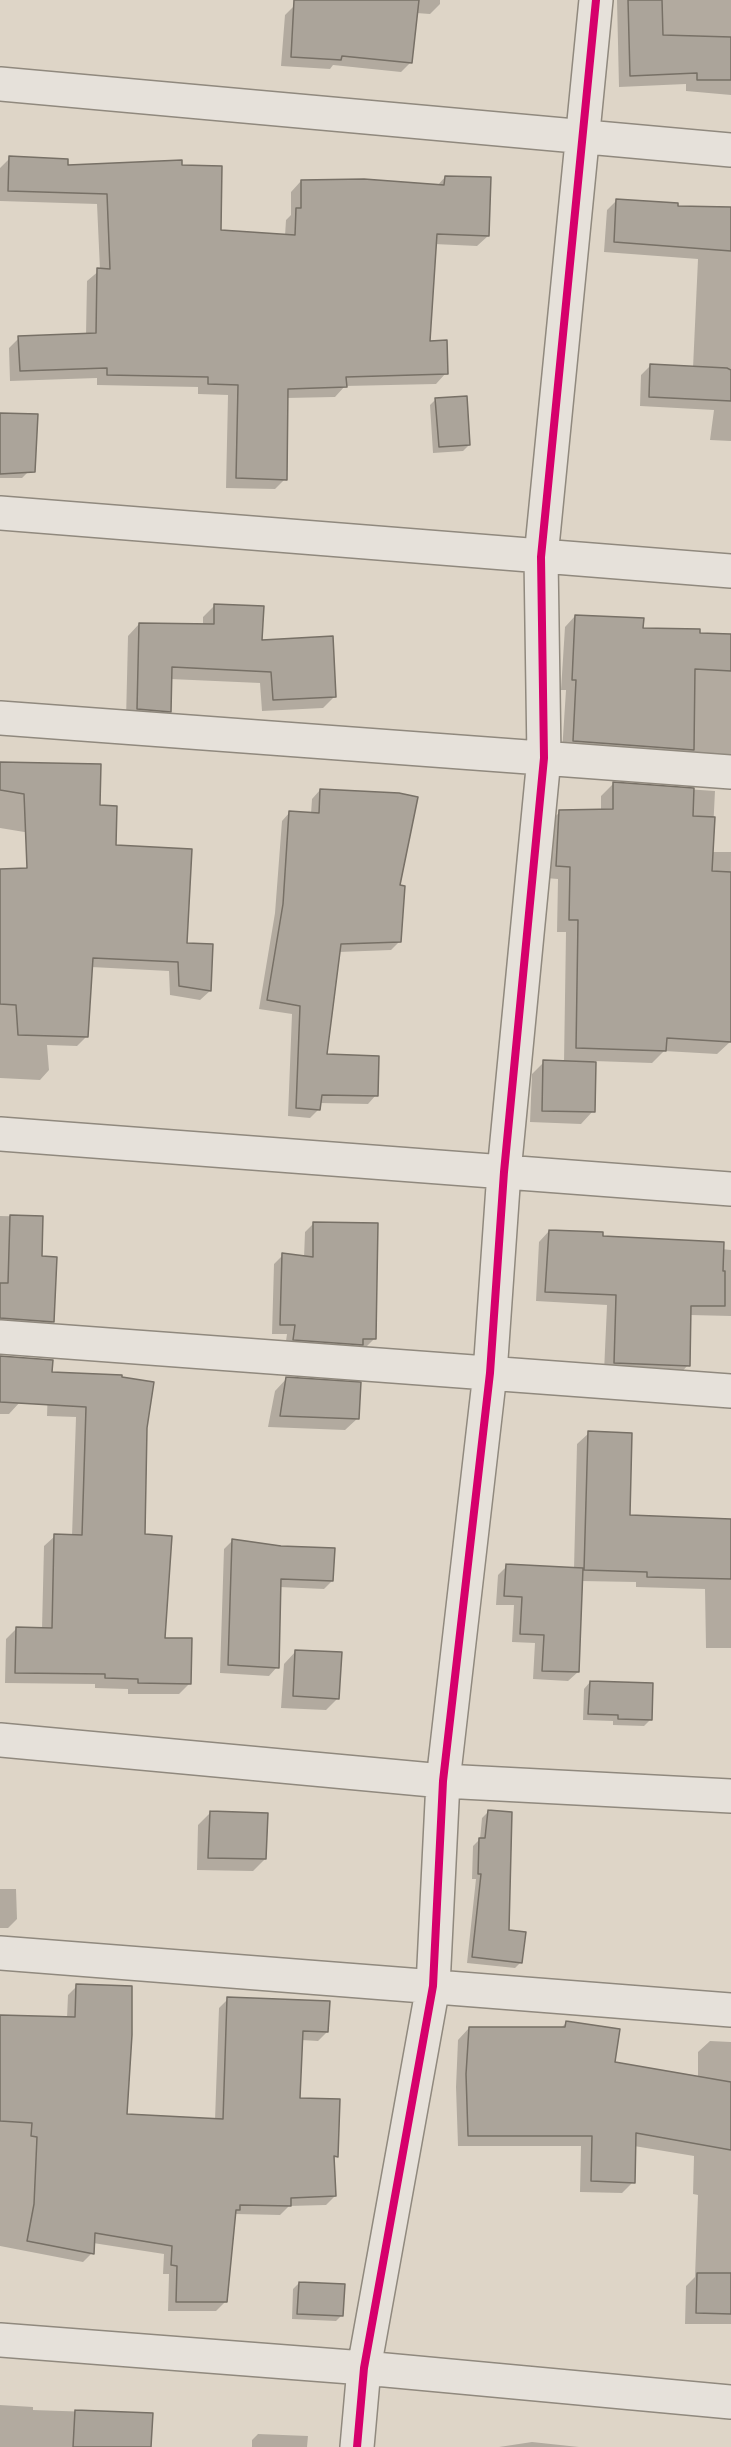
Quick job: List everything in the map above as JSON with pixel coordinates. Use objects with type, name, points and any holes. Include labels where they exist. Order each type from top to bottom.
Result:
[{"type":"street","points":[[357,2447],[364,2368],[433,1986],[443,1781],[490,1373],[504,1172],[544,759],[541,557],[596,0]]},
{"type":"street","points":[[0,84],[731,150]]},
{"type":"street","points":[[0,513],[731,571]]},
{"type":"street","points":[[0,718],[731,772]]},
{"type":"street","points":[[0,1134],[731,1189]]},
{"type":"street","points":[[0,1337],[731,1391]]},
{"type":"street","points":[[0,1740],[443,1781],[731,1796]]},
{"type":"street","points":[[0,1953],[731,2010]]},
{"type":"street","points":[[0,2340],[364,2368],[731,2402]]},
{"type":"building","points":[[294,0],[419,0],[412,63],[342,56],[341,60],[291,57]]},
{"type":"building","points":[[628,0],[662,0],[663,35],[731,37],[731,80],[697,80],[697,73],[630,76]]},
{"type":"building","points":[[9,156],[68,159],[68,165],[182,160],[182,165],[222,166],[221,230],[295,235],[296,208],[301,208],[301,180],[364,179],[444,185],[445,176],[491,177],[489,236],[437,234],[430,341],[447,340],[448,374],[346,377],[347,387],[288,389],[287,480],[236,478],[238,385],[208,384],[208,377],[107,375],[107,368],[20,371],[18,336],[96,333],[97,268],[110,269],[107,194],[8,191]]},
{"type":"building","points":[[616,199],[678,203],[678,206],[731,207],[731,251],[614,242]]},
{"type":"building","points":[[650,364],[727,368],[731,370],[731,401],[649,397]]},
{"type":"building","points":[[467,396],[470,445],[439,447],[435,398]]},
{"type":"building","points":[[0,413],[38,414],[35,472],[0,474]]},
{"type":"building","points":[[214,604],[264,606],[262,640],[333,636],[336,697],[273,700],[271,672],[172,667],[171,712],[137,709],[139,623],[214,624]]},
{"type":"building","points":[[575,615],[644,618],[643,628],[700,629],[700,633],[731,634],[731,671],[695,669],[694,750],[573,741],[576,680],[572,680]]},
{"type":"building","points":[[0,762],[101,764],[100,805],[117,806],[116,845],[192,849],[187,943],[213,944],[211,991],[179,986],[178,962],[93,958],[88,1037],[18,1035],[16,1005],[0,1004],[0,869],[27,868],[24,794],[0,790]]},
{"type":"building","points":[[613,782],[694,788],[693,816],[715,817],[712,871],[731,872],[731,1042],[667,1038],[666,1051],[576,1048],[578,920],[569,920],[570,867],[556,866],[559,810],[613,809]]},
{"type":"building","points":[[320,789],[399,793],[418,797],[400,885],[405,886],[401,942],[341,944],[327,1054],[379,1056],[378,1096],[322,1095],[320,1110],[296,1108],[300,1006],[267,1000],[283,904],[289,811],[319,813]]},
{"type":"building","points":[[543,1060],[596,1062],[595,1112],[542,1111]]},
{"type":"building","points":[[10,1215],[43,1216],[42,1256],[57,1257],[54,1322],[0,1318],[0,1283],[8,1283]]},
{"type":"building","points":[[313,1222],[378,1223],[376,1339],[363,1339],[363,1345],[293,1340],[295,1325],[280,1325],[282,1253],[313,1257]]},
{"type":"building","points":[[549,1230],[603,1232],[603,1236],[724,1242],[725,1306],[691,1306],[690,1366],[614,1363],[616,1295],[545,1292]]},
{"type":"building","points":[[0,1356],[53,1360],[52,1372],[122,1375],[122,1377],[154,1382],[147,1428],[145,1534],[172,1536],[165,1638],[192,1638],[191,1684],[138,1683],[138,1679],[105,1678],[105,1674],[15,1673],[16,1627],[52,1628],[54,1534],[82,1535],[86,1407],[0,1402]]},
{"type":"building","points":[[286,1377],[361,1382],[359,1419],[280,1416]]},
{"type":"building","points":[[588,1431],[632,1433],[630,1515],[731,1519],[731,1579],[647,1577],[647,1572],[584,1570]]},
{"type":"building","points":[[232,1539],[281,1546],[335,1548],[333,1581],[281,1579],[279,1668],[228,1665]]},
{"type":"building","points":[[506,1564],[583,1568],[579,1672],[542,1671],[544,1635],[520,1634],[522,1597],[504,1596]]},
{"type":"building","points":[[295,1650],[342,1652],[339,1699],[293,1696]]},
{"type":"building","points":[[590,1681],[653,1683],[652,1720],[618,1719],[618,1715],[588,1714]]},
{"type":"building","points":[[488,1810],[512,1812],[509,1930],[526,1932],[522,1963],[472,1957],[481,1874],[478,1874],[479,1838],[485,1838]]},
{"type":"building","points":[[210,1811],[268,1813],[266,1859],[208,1858]]},
{"type":"building","points":[[76,1984],[132,1986],[132,2035],[127,2114],[223,2119],[227,1997],[330,2001],[328,2032],[303,2031],[300,2098],[340,2099],[338,2157],[334,2156],[336,2196],[291,2198],[291,2206],[240,2205],[240,2210],[236,2210],[227,2302],[176,2302],[177,2266],[171,2265],[172,2246],[95,2233],[94,2254],[27,2241],[34,2204],[37,2137],[31,2136],[32,2123],[0,2121],[0,2015],[75,2017]]},
{"type":"building","points":[[566,2021],[620,2029],[615,2062],[731,2082],[731,2150],[636,2133],[635,2183],[591,2181],[592,2136],[468,2136],[466,2074],[469,2027],[565,2027]]},
{"type":"building","points":[[697,2273],[731,2273],[731,2314],[696,2313]]},
{"type":"building","points":[[299,2282],[345,2284],[343,2316],[297,2314]]},
{"type":"building","points":[[75,2410],[153,2413],[151,2447],[73,2447]]},
{"type":"cycle path","points":[[357,2447],[364,2368],[433,1986],[443,1781],[490,1373],[504,1172],[544,758],[541,557],[596,0]]}]
